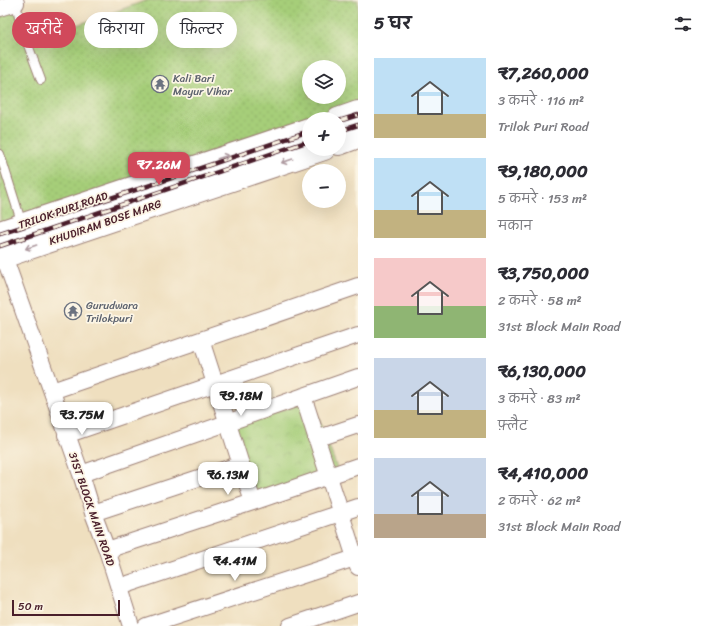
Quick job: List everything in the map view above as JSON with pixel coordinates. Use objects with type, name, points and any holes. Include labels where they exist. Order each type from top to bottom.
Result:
[{"type":"street","points":[[0,8],[16,1]]},
{"type":"street","points":[[346,116],[358,112]]},
{"type":"street","name":"TRILOK PURI ROAD","points":[[0,232],[302,130]]},
{"type":"street","points":[[346,142],[358,138]]},
{"type":"street","name":"KHUDIRAM BOSE MARG","points":[[2,253],[302,156]]},
{"type":"street","name":"31ST BLOCK MAIN ROAD","points":[[2,253],[81,474],[92,513],[119,587],[131,626]]},
{"type":"street","points":[[52,391],[358,286]]},
{"type":"street","points":[[66,435],[216,385],[358,335]]},
{"type":"street","points":[[200,340],[254,502]]},
{"type":"street","points":[[81,474],[358,377]]},
{"type":"street","points":[[146,626],[357,560],[328,477],[303,396]]},
{"type":"street","points":[[316,439],[358,425]]},
{"type":"street","points":[[92,513],[241,464]]},
{"type":"street","points":[[106,550],[254,502],[358,466]]},
{"type":"street","points":[[119,587],[358,507]]},
{"type":"street","points":[[290,626],[358,603]]},
{"type":"lane","points":[[16,1],[21,26],[41,80]]},
{"type":"lane","points":[[0,154],[22,224]]},
{"type":"green space","points":[[148,0],[358,0],[358,109],[346,113],[302,112],[302,121],[0,229],[0,17],[12,12],[12,48],[76,48],[76,25],[84,23],[84,48],[158,48],[158,12],[114,12]]},
{"type":"green space","points":[[312,400],[338,471],[256,498],[232,427]]},
{"type":"railway","points":[[346,119],[358,115]]},
{"type":"railway","points":[[346,129],[358,125]]},
{"type":"railway","points":[[0,234],[157,183],[302,133]]},
{"type":"railway","points":[[0,246],[302,143]]},
{"type":"place","name":"Kali Bari Mayur Vihar","points":[[160,84]]},
{"type":"place","name":"Gurudwara Trilokpuri","points":[[73,311]]}]
